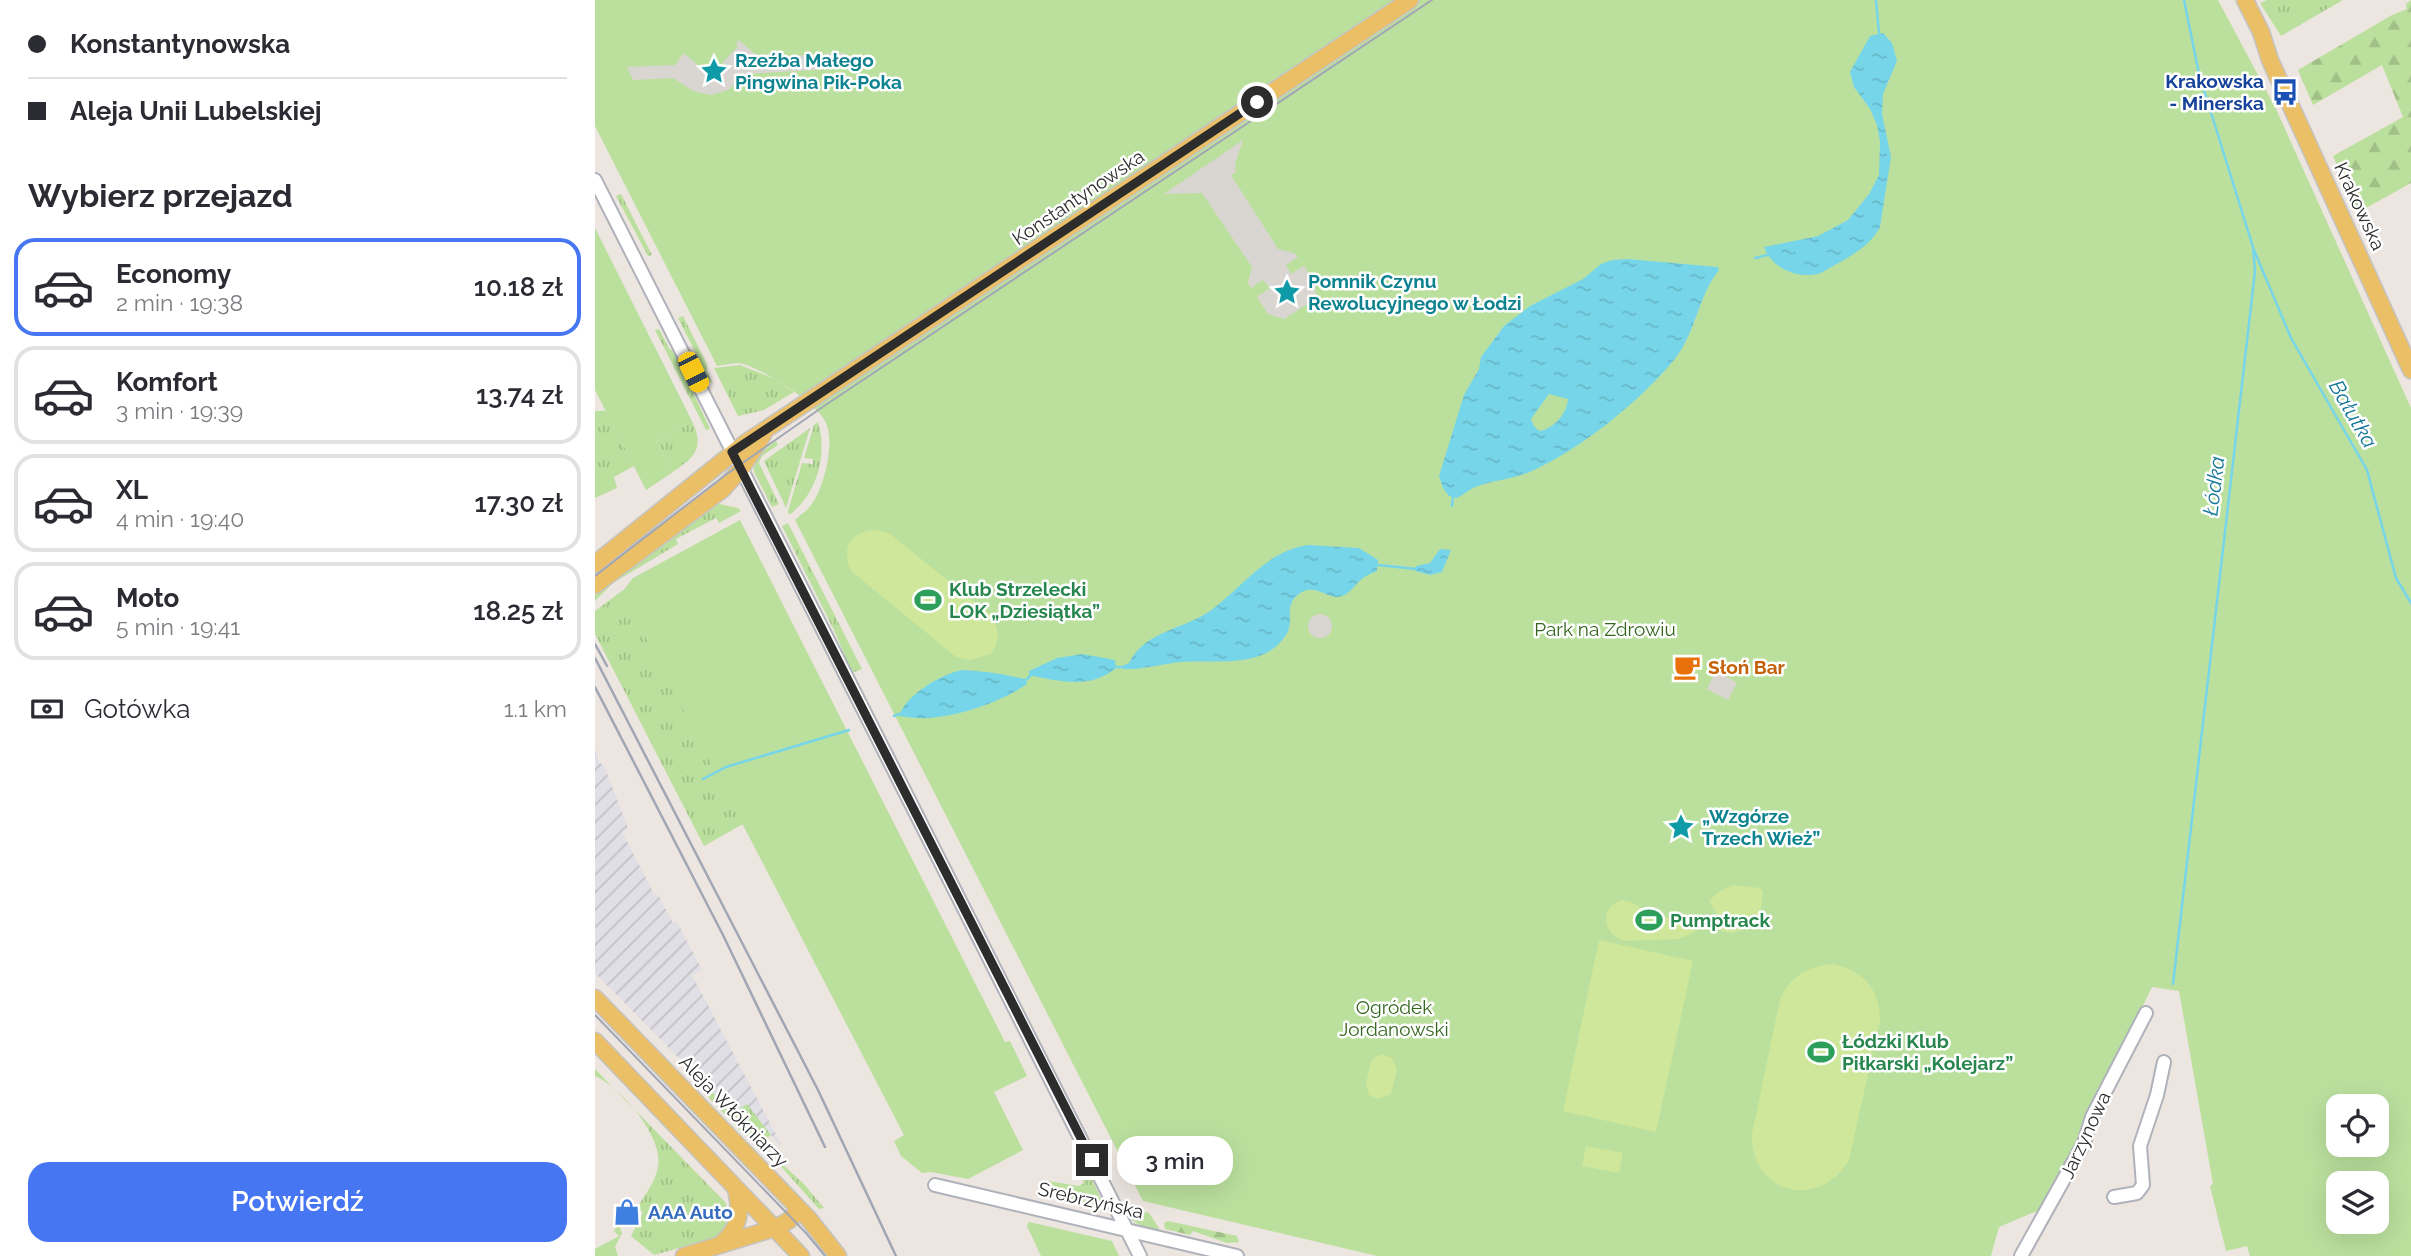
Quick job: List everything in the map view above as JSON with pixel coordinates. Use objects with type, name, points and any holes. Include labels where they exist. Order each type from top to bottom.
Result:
[{"type":"main road","name":"Konstantynowska","points":[[595,564],[732,452],[1410,0]]},
{"type":"main road","name":"Krakowska","points":[[2234,0],[2252,35],[2270,60]]},
{"type":"main road","name":"Krakowska","points":[[2245,0],[2411,370]]},
{"type":"main road","name":"Konstantynowska","points":[[595,584],[715,495],[741,469],[758,440],[769,428]]},
{"type":"main road","name":"Aleja Włókniarzy","points":[[595,998],[800,1210],[838,1256]]},
{"type":"main road","points":[[595,1041],[801,1256]]},
{"type":"main road","points":[[714,1250],[734,1230],[739,1220],[736,1189]]},
{"type":"main road","points":[[684,1256],[714,1250],[775,1228],[800,1210]]},
{"type":"street","points":[[595,180],[1140,1256]]},
{"type":"street","name":"Jarzynowa","points":[[2021,1256],[2084,1143],[2092,1117],[2146,1013]]},
{"type":"street","points":[[2114,1197],[2137,1193],[2143,1185],[2140,1146],[2164,1062]]},
{"type":"street","name":"Srebrzyńska","points":[[935,1185],[1237,1256]]},
{"type":"shaded area","points":[[739,40],[756,55],[766,54],[770,57],[845,53],[838,67],[834,66],[832,69],[747,74],[728,90],[711,95],[693,91],[673,78],[633,80],[627,67],[675,65],[684,53],[702,69],[710,72],[718,68],[738,46],[736,44]]},
{"type":"shaded area","points":[[1243,140],[1235,164],[1236,172],[1231,175],[1278,249],[1294,253],[1298,257],[1286,265],[1291,274],[1304,266],[1316,283],[1315,299],[1284,319],[1268,314],[1257,297],[1270,288],[1263,280],[1251,288],[1248,283],[1252,267],[1202,193],[1164,194]]},
{"type":"shaded area","points":[[1320,614],[1331,621],[1332,626],[1325,637],[1320,638],[1309,631],[1308,626],[1315,615]]},
{"type":"shaded area","points":[[1716,671],[1737,683],[1728,700],[1707,689]]},
{"type":"shaded area","points":[[595,750],[628,828],[622,832],[655,896],[658,895],[673,923],[677,922],[702,970],[692,975],[781,1144],[779,1145],[747,1105],[733,1113],[595,973]]},
{"type":"green space","name":"Park na Zdrowiu","points":[[595,0],[2218,0],[2276,109],[2411,408],[2411,1256],[2250,1256],[2247,1246],[2226,1251],[2210,1186],[2213,1184],[2179,991],[2152,987],[2123,1047],[2097,1090],[2079,1138],[2042,1209],[1999,1227],[1991,1256],[1377,1256],[1143,1201],[795,520],[816,498],[824,477],[829,454],[826,423],[800,396],[759,371],[738,363],[717,366],[595,126]]},
{"type":"green space","points":[[2267,0],[2343,0],[2281,36],[2260,3]]},
{"type":"green space","points":[[2411,0],[2411,183],[2357,213],[2333,156],[2403,117],[2382,65],[2313,105],[2298,70],[2407,9],[2406,4]]},
{"type":"green space","points":[[621,194],[652,255],[648,256],[616,196]]},
{"type":"green space","points":[[595,228],[692,421],[656,442],[673,472],[646,490],[595,390]]},
{"type":"green space","points":[[683,316],[707,364],[713,384],[701,375],[703,367],[678,318]]},
{"type":"green space","points":[[659,329],[670,350],[673,349],[710,429],[706,430],[655,330]]},
{"type":"green space","points":[[740,365],[775,379],[794,392],[764,410],[738,416],[714,368]]},
{"type":"green space","points":[[595,411],[606,411],[634,466],[614,477],[617,488],[595,498]]},
{"type":"green space","points":[[692,421],[698,438],[696,451],[673,472],[656,442]]},
{"type":"green space","points":[[818,422],[822,447],[818,473],[807,497],[789,515],[802,463],[813,464],[813,459],[804,458],[814,425]]},
{"type":"green space","points":[[810,428],[786,508],[764,461]]},
{"type":"green space","points":[[776,441],[778,445],[762,456],[759,463],[779,504],[772,507],[754,472],[754,466],[760,454]]},
{"type":"green space","points":[[715,503],[741,511],[719,523],[716,518],[676,539],[678,544],[613,583],[595,601],[595,593],[620,578]]},
{"type":"green space","points":[[740,520],[1005,1042],[1010,1041],[1027,1076],[994,1092],[1023,1150],[968,1179],[931,1172],[922,1173],[901,1156],[894,1141],[904,1135],[622,592],[633,578]]},
{"type":"green space","points":[[788,523],[862,669],[852,673],[834,630],[782,526]]},
{"type":"green space","name":"Klub Strzelecki LOK „Dziesiątka”","points":[[874,530],[889,533],[993,617],[998,636],[991,654],[970,660],[956,657],[851,571],[847,556],[850,543],[859,534]]},
{"type":"green space","points":[[623,590],[743,824],[704,846],[595,634],[595,611]]},
{"type":"green space","points":[[1732,885],[1760,888],[1763,892],[1758,920],[1753,925],[1732,933],[1722,931],[1718,925],[1718,916],[1709,901]]},
{"type":"green space","name":"Pumptrack","points":[[1622,900],[1631,902],[1657,917],[1692,919],[1696,928],[1694,933],[1678,939],[1625,941],[1618,938],[1606,921],[1609,909]]},
{"type":"green space","points":[[1599,940],[1693,961],[1656,1132],[1563,1111]]},
{"type":"green space","name":"Łódzki Klub Piłkarski „Kolejarz”","points":[[1832,964],[1852,971],[1867,982],[1877,999],[1880,1020],[1849,1160],[1836,1176],[1821,1186],[1805,1190],[1789,1189],[1774,1182],[1762,1171],[1754,1154],[1752,1134],[1780,999],[1789,984],[1801,974]]},
{"type":"green space","points":[[1381,1054],[1392,1058],[1397,1069],[1391,1094],[1378,1099],[1369,1095],[1366,1084],[1371,1061]]},
{"type":"green space","points":[[595,1069],[615,1089],[595,1076]]},
{"type":"green space","points":[[702,1082],[733,1113],[747,1104],[771,1135],[761,1144],[742,1133],[709,1098]]},
{"type":"green space","points":[[634,1108],[725,1202],[732,1219],[722,1236],[654,1255],[631,1236],[643,1212],[637,1209],[629,1222],[623,1222],[620,1228],[622,1233],[615,1247],[618,1256],[595,1256],[595,1249],[619,1236],[614,1231],[623,1217],[629,1220],[650,1187],[658,1167],[654,1142]]},
{"type":"green space","points":[[1076,1146],[1104,1205],[1103,1208],[1080,1204],[1048,1181],[1079,1186],[1084,1183],[1073,1160]]},
{"type":"green space","points":[[1586,1146],[1623,1153],[1619,1173],[1582,1166]]},
{"type":"green space","points":[[765,1148],[803,1183],[824,1208],[819,1209]]},
{"type":"green space","points":[[1134,1206],[1137,1210],[1149,1213],[1159,1228],[1158,1231],[1142,1226],[1130,1218],[1124,1208]]},
{"type":"green space","points":[[1168,1221],[1237,1236],[1239,1242],[1227,1243],[1193,1231],[1190,1235],[1165,1229],[1164,1223]]},
{"type":"green space","points":[[1029,1222],[1112,1241],[1119,1256],[1041,1256],[1027,1226]]},
{"type":"water","points":[[1883,33],[1892,43],[1897,61],[1883,94],[1882,114],[1891,157],[1880,227],[1862,248],[1821,273],[1804,275],[1787,271],[1773,261],[1764,247],[1818,236],[1848,220],[1869,194],[1879,175],[1880,142],[1877,125],[1870,109],[1854,87],[1850,72],[1870,36]]},
{"type":"water","points":[[1612,260],[1718,267],[1719,270],[1706,291],[1687,338],[1674,360],[1609,423],[1551,462],[1525,474],[1475,487],[1457,498],[1449,496],[1439,476],[1464,395],[1479,369],[1481,357],[1504,326],[1530,306],[1583,279],[1601,264]],"holes":[[[1549,394],[1568,399],[1565,410],[1555,424],[1539,431],[1534,426],[1531,419]]]},
{"type":"water","points":[[1308,545],[1359,548],[1378,560],[1377,571],[1363,578],[1342,596],[1312,590],[1302,592],[1290,607],[1290,624],[1286,635],[1265,654],[1238,660],[1181,662],[1123,669],[1122,666],[1129,663],[1136,652],[1154,637],[1210,611],[1280,554]]},
{"type":"water","points":[[1440,549],[1451,550],[1442,572],[1430,575],[1415,571],[1416,566],[1430,563]]},
{"type":"water","points":[[1082,654],[1115,660],[1116,668],[1095,679],[1073,682],[1029,675],[1029,671],[1057,658]]},
{"type":"water","points":[[962,670],[1017,677],[1025,679],[1027,684],[1006,696],[966,711],[939,717],[899,716],[916,693],[944,676]]},
{"type":"waterway","points":[[1876,0],[1879,33]]},
{"type":"waterway","name":"Łódka","points":[[2173,984],[2255,271],[2253,247],[2199,74],[2184,0]]},
{"type":"waterway","name":"Bałutka","points":[[2254,250],[2291,338],[2367,470],[2396,578],[2411,603]]},
{"type":"waterway","points":[[1755,258],[1767,255]]},
{"type":"waterway","points":[[1452,506],[1453,497]]},
{"type":"waterway","points":[[1378,565],[1416,569]]},
{"type":"waterway","points":[[1116,667],[1122,667]]},
{"type":"waterway","points":[[1026,680],[1030,676]]},
{"type":"waterway","points":[[894,716],[899,714]]},
{"type":"waterway","points":[[703,779],[726,767],[849,730]]},
{"type":"tram line","points":[[595,576],[724,476],[824,406],[1432,0]]},
{"type":"tram line","points":[[595,1015],[806,1233],[825,1256]]},
{"type":"railway","points":[[595,644],[607,666]]},
{"type":"railway","points":[[595,658],[818,1090],[896,1256]]},
{"type":"railway","points":[[595,687],[723,935],[825,1147]]},
{"type":"place","name":"Rzeźba Małego Pingwina Pik-Poka","points":[[714,71]]},
{"type":"place","name":"Krakowska - Minerska","points":[[2285,92]]},
{"type":"place","name":"Pomnik Czynu Rewolucyjnego w Łodzi","points":[[1287,292]]},
{"type":"place","name":"Klub Strzelecki LOK „Dziesiątka”","points":[[928,600]]},
{"type":"place","name":"Słoń Bar","points":[[1687,667]]},
{"type":"place","name":"„Wzgórze Trzech Wież”","points":[[1681,827]]},
{"type":"place","name":"Pumptrack","points":[[1649,920]]},
{"type":"place","name":"Łódzki Klub Piłkarski „Kolejarz”","points":[[1821,1052]]},
{"type":"place","name":"AAA Auto","points":[[627,1212]]},
{"type":"route","points":[[1092,1160],[732,452],[1257,102]]},
{"type":"park label","name":"Ogródek Jordanowski","points":[[1394,1018]]}]
